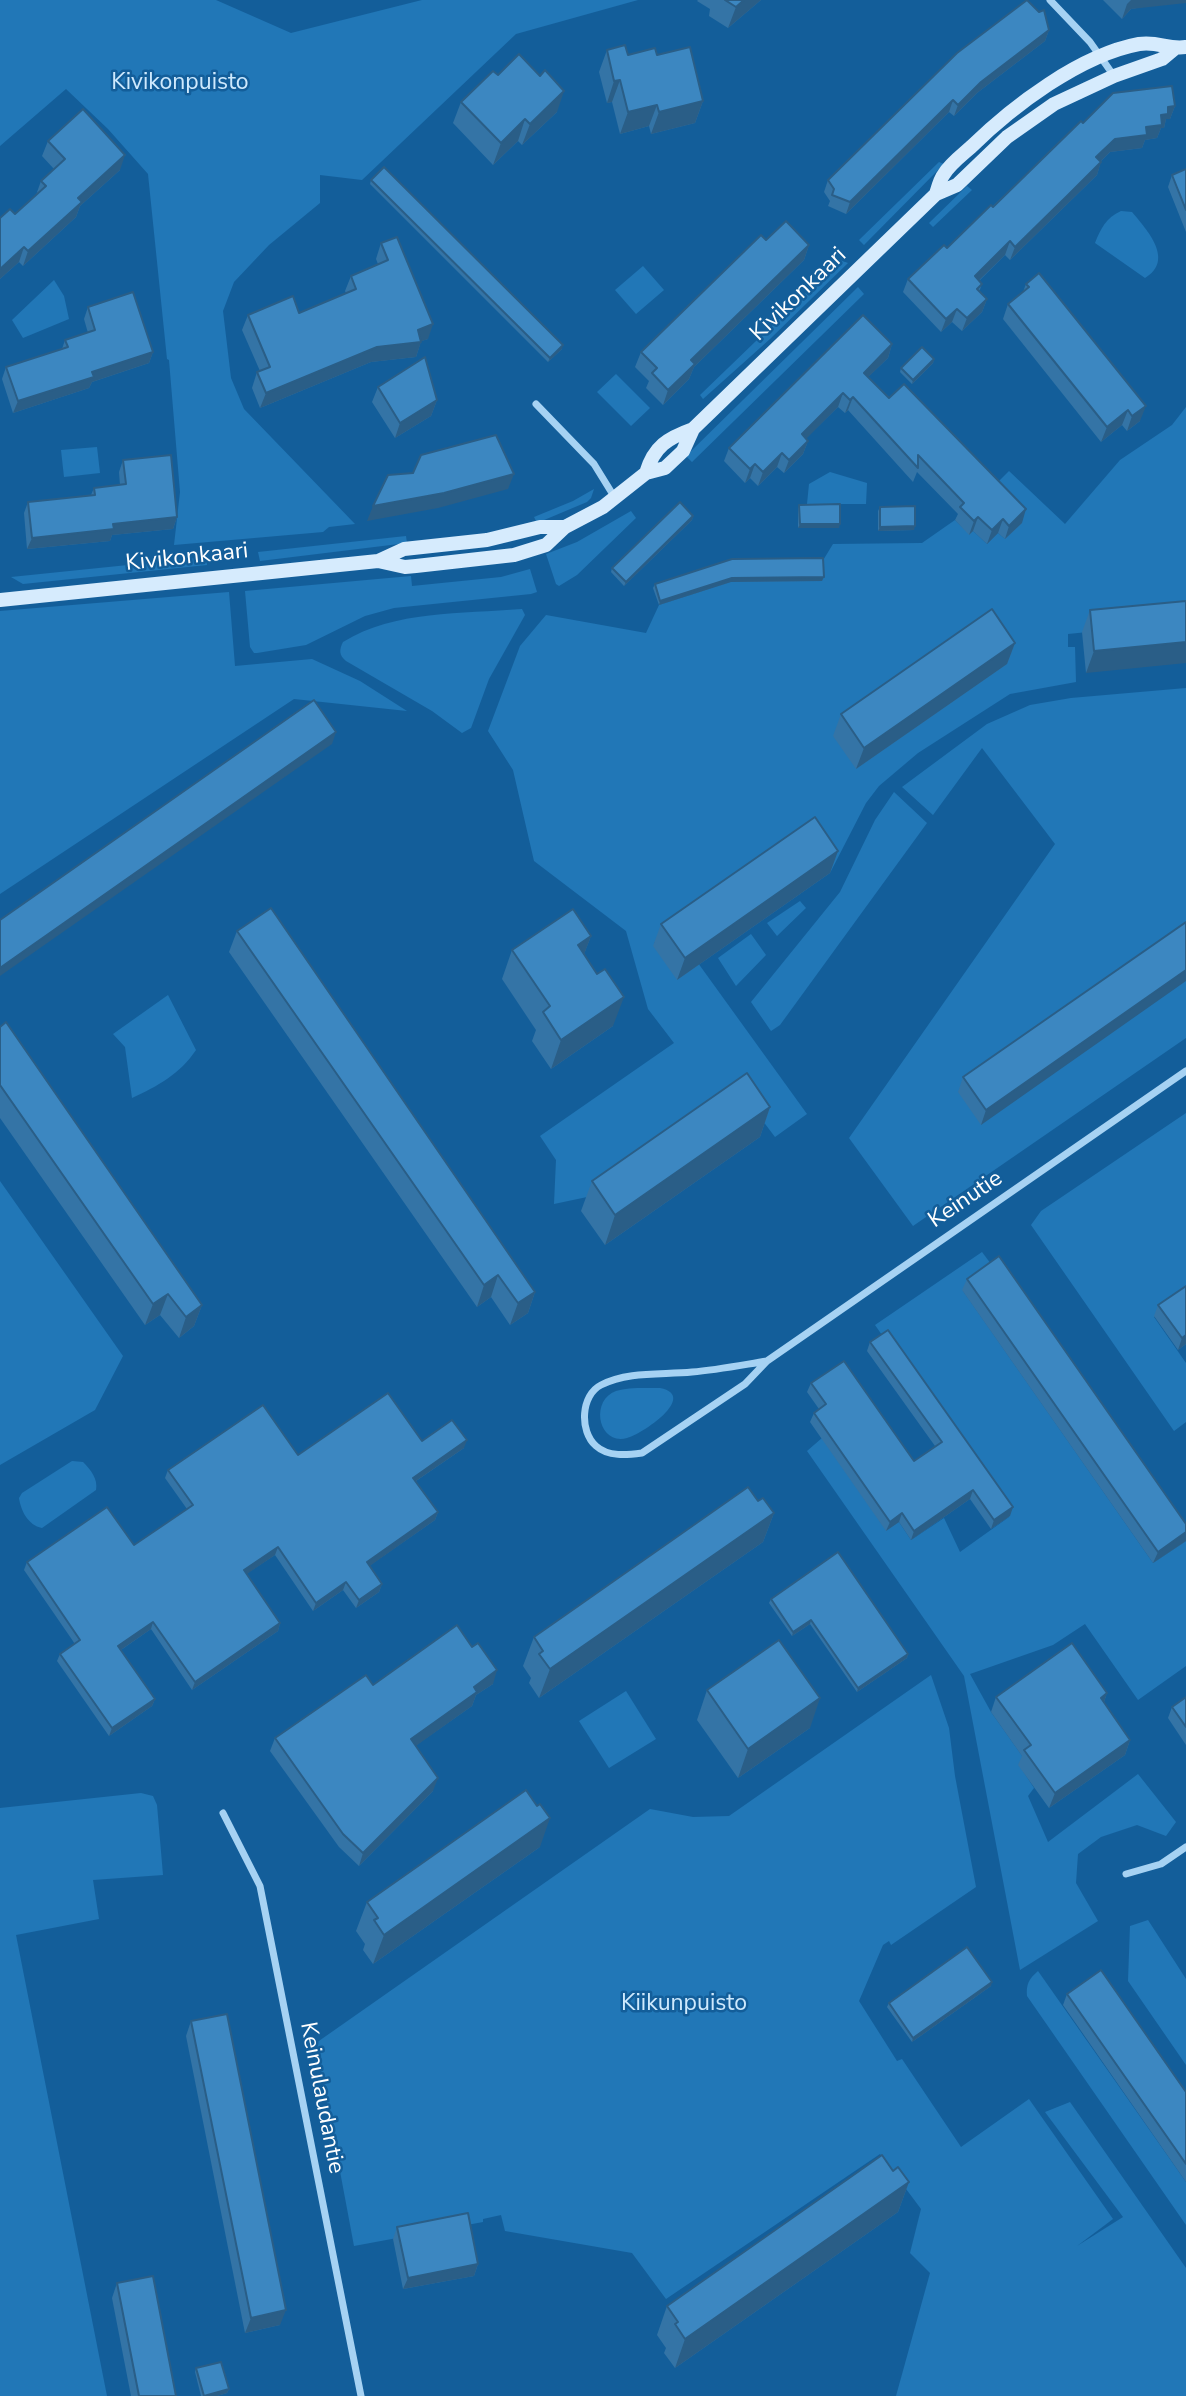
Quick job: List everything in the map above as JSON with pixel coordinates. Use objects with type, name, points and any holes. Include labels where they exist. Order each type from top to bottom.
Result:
[{"type":"street","points":[[1050,0],[1090,42],[1114,76]]},
{"type":"street","name":"Kivikonkaari","points":[[936,194],[944,173],[996,122],[1043,88],[1101,57],[1136,45],[1156,42],[1180,48]]},
{"type":"street","name":"Kivikonkaari","points":[[0,598],[378,561],[405,567],[514,555],[546,545],[565,527],[615,498],[646,473],[666,468],[683,451],[693,429],[936,194],[957,185],[1007,137],[1054,104],[1114,76],[1163,59],[1180,48]]},
{"type":"street","points":[[536,404],[594,464],[615,498]]},
{"type":"street","name":"Keinutie","points":[[767,1361],[692,1372],[615,1379],[597,1387],[586,1399],[584,1416],[589,1436],[596,1446],[609,1453],[642,1453],[745,1384],[767,1361],[1186,1071]]},
{"type":"street","name":"Keinulaudantie","points":[[223,1813],[260,1886],[361,2396]]},
{"type":"street","points":[[1126,1874],[1161,1864],[1186,1847]]},
{"type":"green space","name":"Kivikonpuisto","points":[[0,0],[216,0],[291,33],[422,0],[638,0],[516,34],[362,180],[320,175],[320,203],[269,245],[234,282],[223,311],[231,378],[244,409],[355,524],[329,527],[323,532],[174,545],[180,492],[169,360],[148,174],[108,129],[66,89],[0,146]]},
{"type":"green space","points":[[939,162],[944,164],[864,245],[859,240]]},
{"type":"green space","points":[[967,186],[972,190],[933,227],[929,223]]},
{"type":"green space","points":[[1121,211],[1132,212],[1155,245],[1158,263],[1154,271],[1145,278],[1095,243],[1105,224]]},
{"type":"green space","points":[[840,260],[848,263],[703,399],[700,395]]},
{"type":"green space","points":[[643,266],[664,290],[636,314],[615,290]]},
{"type":"green space","points":[[54,280],[64,296],[69,319],[23,338],[12,320]]},
{"type":"green space","points":[[858,287],[864,294],[692,462],[686,456]]},
{"type":"green space","points":[[616,374],[650,408],[631,426],[597,392]]},
{"type":"green space","points":[[1186,407],[1186,622],[1068,634],[1068,647],[1075,647],[1076,682],[1010,694],[918,753],[879,786],[866,803],[831,871],[807,837],[654,943],[677,977],[698,963],[807,1114],[775,1137],[744,1096],[606,1193],[554,1204],[556,1160],[540,1136],[674,1043],[648,1009],[626,931],[534,861],[513,770],[488,731],[520,646],[546,615],[646,633],[659,605],[730,582],[822,562],[833,544],[922,543],[955,520],[969,534],[973,531],[987,544],[998,533],[1005,539],[990,490],[1009,471],[1065,524],[1120,460],[1172,425]]},
{"type":"green space","points":[[97,447],[100,473],[64,477],[61,450]]},
{"type":"green space","points":[[830,472],[867,483],[866,504],[807,504],[809,484]]},
{"type":"green space","points":[[594,489],[587,502],[537,523],[534,517]]},
{"type":"green space","points":[[631,511],[636,518],[577,575],[559,586],[556,584],[546,554],[577,542]]},
{"type":"green space","points":[[406,536],[407,543],[260,561],[258,552]]},
{"type":"green space","points":[[206,557],[207,565],[23,584],[11,577]]},
{"type":"green space","points":[[530,569],[537,592],[531,594],[394,608],[365,616],[306,645],[257,653],[250,647],[245,591],[411,576],[412,586],[501,577]]},
{"type":"green space","points":[[229,592],[235,666],[312,659],[360,681],[407,711],[294,699],[0,894],[0,611]]},
{"type":"green space","points":[[522,609],[525,615],[489,679],[471,728],[462,733],[432,711],[346,661],[340,652],[343,642],[384,624],[430,615]]},
{"type":"green space","points":[[1186,688],[1186,1038],[913,1226],[849,1138],[1055,844],[982,748],[933,815],[902,787],[987,724],[1030,705],[1071,698]]},
{"type":"green space","points":[[894,792],[927,823],[780,1025],[771,1031],[751,1002],[840,892],[875,820]]},
{"type":"green space","points":[[800,901],[806,908],[777,936],[767,923]]},
{"type":"green space","points":[[751,934],[766,955],[736,986],[718,958]]},
{"type":"green space","points":[[168,995],[196,1050],[183,1066],[168,1078],[132,1098],[125,1047],[113,1034]]},
{"type":"green space","points":[[1186,1113],[1186,1294],[1154,1317],[1186,1363],[1186,1422],[1174,1431],[1031,1225],[1041,1211]]},
{"type":"green space","points":[[0,1181],[123,1356],[95,1410],[0,1465]]},
{"type":"green space","points":[[982,1252],[994,1268],[963,1291],[1153,1563],[1186,1541],[1186,1666],[1138,1700],[1085,1624],[1053,1645],[970,1674],[991,1712],[1025,1760],[1019,1765],[1034,1788],[1028,1796],[1048,1842],[1138,1774],[1176,1822],[1166,1836],[1137,1825],[1101,1837],[1078,1854],[1076,1883],[1098,1921],[1020,1970],[964,1676],[807,1451],[822,1438],[886,1530],[899,1522],[911,1540],[944,1518],[960,1552],[1009,1517],[875,1325]]},
{"type":"green space","points":[[660,1388],[670,1392],[673,1399],[670,1407],[654,1423],[627,1438],[617,1439],[604,1429],[600,1412],[608,1396],[626,1389]]},
{"type":"green space","points":[[72,1461],[83,1462],[89,1468],[95,1478],[96,1490],[42,1528],[33,1524],[21,1508],[19,1498],[22,1493]]},
{"type":"green space","name":"Kiikunpuisto","points":[[931,1675],[949,1728],[955,1776],[976,1887],[891,1945],[889,1941],[883,1945],[859,2001],[897,2061],[902,2059],[961,2147],[1029,2099],[1113,2219],[1077,2246],[1123,2217],[1045,2112],[1070,2102],[1186,2268],[1186,2396],[896,2396],[930,2273],[910,2253],[921,2209],[880,2154],[666,2299],[632,2253],[505,2231],[501,2215],[483,2219],[483,2222],[354,2246],[316,2043],[650,1809],[693,1817],[729,1816]]},
{"type":"green space","points":[[626,1691],[656,1739],[609,1768],[579,1721]]},
{"type":"green space","points":[[141,1793],[153,1796],[157,1805],[163,1875],[93,1880],[99,1919],[16,1935],[107,2396],[0,2396],[0,1808]]},
{"type":"green space","points":[[1148,1920],[1186,1979],[1186,2065],[1128,1981],[1130,1926]]},
{"type":"green space","points":[[1038,1971],[1186,2182],[1186,2225],[1027,1996],[1029,1982]]},
{"type":"building","points":[[725,0],[744,0],[736,7]]},
{"type":"building","points":[[1027,0],[1039,12],[1044,10],[1049,30],[981,82],[958,105],[953,100],[850,202],[832,195],[834,189],[828,180],[957,53]]},
{"type":"building","points":[[625,45],[628,55],[655,48],[657,55],[690,47],[703,101],[659,112],[657,105],[628,112],[620,80],[614,81],[607,50]]},
{"type":"building","points":[[519,54],[540,76],[545,70],[564,91],[530,124],[525,119],[501,143],[461,102],[493,71],[498,75]]},
{"type":"building","points":[[1172,86],[1175,106],[1168,107],[1168,114],[1161,115],[1162,125],[1146,127],[1147,135],[1115,139],[1096,157],[1101,162],[1015,247],[1010,241],[975,276],[982,284],[977,289],[987,299],[967,318],[957,309],[946,319],[908,279],[944,245],[947,248],[991,205],[993,207],[1113,93]]},
{"type":"building","points":[[83,109],[125,155],[78,198],[82,202],[28,251],[24,247],[0,269],[0,218],[10,209],[15,214],[46,186],[41,181],[65,159],[48,141]]},
{"type":"building","points":[[384,167],[563,345],[550,358],[371,180]]},
{"type":"building","points":[[1186,169],[1186,210],[1172,175]]},
{"type":"building","points":[[786,221],[809,245],[691,360],[695,364],[668,390],[652,373],[657,368],[641,352],[761,235],[766,240]]},
{"type":"building","points":[[397,237],[433,324],[418,330],[421,342],[377,347],[266,393],[257,372],[270,367],[248,315],[293,296],[299,313],[356,289],[351,276],[388,260],[381,243]]},
{"type":"building","points":[[1039,273],[1146,406],[1132,416],[1128,410],[1107,427],[1008,304],[1029,287],[1026,284]]},
{"type":"building","points":[[133,292],[153,352],[92,372],[94,377],[18,401],[6,367],[68,347],[65,340],[95,330],[88,307]]},
{"type":"building","points":[[863,315],[892,344],[864,373],[889,398],[904,384],[1026,509],[1009,526],[1003,519],[992,530],[978,517],[974,521],[960,507],[964,503],[918,455],[918,468],[853,397],[850,400],[843,393],[802,434],[808,441],[789,460],[782,453],[763,472],[755,464],[750,469],[729,448]]},
{"type":"building","points":[[922,347],[934,359],[913,380],[901,368]]},
{"type":"building","points":[[425,357],[437,400],[400,423],[378,387]]},
{"type":"building","points":[[496,435],[514,474],[444,493],[373,506],[388,475],[413,473],[421,455]]},
{"type":"building","points":[[171,455],[177,517],[113,524],[114,529],[32,538],[28,502],[95,495],[94,488],[126,484],[123,460]]},
{"type":"building","points":[[680,502],[693,516],[626,582],[612,568]]},
{"type":"building","points":[[840,504],[840,524],[800,524],[799,505]]},
{"type":"building","points":[[915,506],[915,526],[880,527],[880,507]]},
{"type":"building","points":[[823,558],[824,577],[732,578],[660,601],[655,584],[732,559]]},
{"type":"building","points":[[1186,601],[1186,642],[1094,651],[1090,610]]},
{"type":"building","points":[[992,609],[1015,643],[864,748],[841,714]]},
{"type":"building","points":[[314,700],[336,732],[0,968],[0,920]]},
{"type":"building","points":[[815,817],[838,851],[685,958],[661,924]]},
{"type":"building","points":[[271,908],[535,1292],[518,1303],[498,1275],[484,1285],[237,931]]},
{"type":"building","points":[[573,909],[591,936],[578,945],[597,974],[605,969],[624,997],[561,1040],[543,1012],[550,1006],[512,950]]},
{"type":"building","points":[[1186,922],[1186,970],[986,1110],[963,1077]]},
{"type":"building","points":[[6,1022],[202,1305],[186,1317],[168,1294],[153,1304],[0,1085],[0,1027]]},
{"type":"building","points":[[747,1073],[770,1107],[615,1215],[592,1181]]},
{"type":"building","points":[[999,1256],[1186,1524],[1186,1532],[1158,1552],[967,1279]]},
{"type":"building","points":[[1186,1286],[1186,1335],[1182,1338],[1158,1305]]},
{"type":"building","points":[[888,1330],[1013,1507],[994,1520],[973,1490],[914,1531],[902,1513],[890,1522],[814,1413],[826,1404],[811,1383],[844,1361],[914,1461],[942,1442],[870,1342]]},
{"type":"building","points":[[388,1393],[422,1441],[452,1420],[467,1440],[413,1478],[438,1512],[367,1562],[382,1584],[359,1600],[346,1582],[316,1603],[278,1547],[244,1570],[280,1623],[195,1682],[153,1622],[118,1646],[155,1699],[112,1728],[60,1654],[80,1640],[27,1562],[107,1507],[134,1545],[193,1505],[168,1470],[263,1405],[298,1455]]},
{"type":"building","points":[[748,1487],[758,1501],[763,1498],[774,1513],[550,1669],[539,1654],[543,1651],[534,1637]]},
{"type":"building","points":[[838,1552],[908,1654],[858,1688],[811,1620],[793,1632],[771,1599]]},
{"type":"building","points":[[457,1625],[472,1647],[478,1643],[497,1670],[474,1687],[477,1692],[411,1739],[438,1778],[363,1853],[343,1834],[275,1738],[366,1675],[373,1685]]},
{"type":"building","points":[[779,1640],[820,1698],[748,1749],[707,1690]]},
{"type":"building","points":[[1072,1643],[1107,1693],[1101,1698],[1130,1740],[1055,1793],[1024,1750],[1031,1745],[996,1697]]},
{"type":"building","points":[[1186,1697],[1186,1727],[1172,1707]]},
{"type":"building","points":[[526,1790],[550,1818],[384,1935],[374,1920],[378,1918],[367,1902]]},
{"type":"building","points":[[967,1947],[992,1982],[913,2038],[889,2003]]},
{"type":"building","points":[[1101,1970],[1186,2092],[1186,2164],[1067,1994]]},
{"type":"building","points":[[227,2014],[286,2310],[251,2318],[191,2021]]},
{"type":"building","points":[[882,2155],[893,2171],[898,2167],[909,2182],[685,2339],[667,2306]]},
{"type":"building","points":[[468,2213],[478,2264],[408,2278],[397,2227]]},
{"type":"building","points":[[153,2276],[176,2396],[139,2396],[117,2283]]},
{"type":"building","points":[[221,2362],[229,2389],[204,2396],[196,2368]]}]
